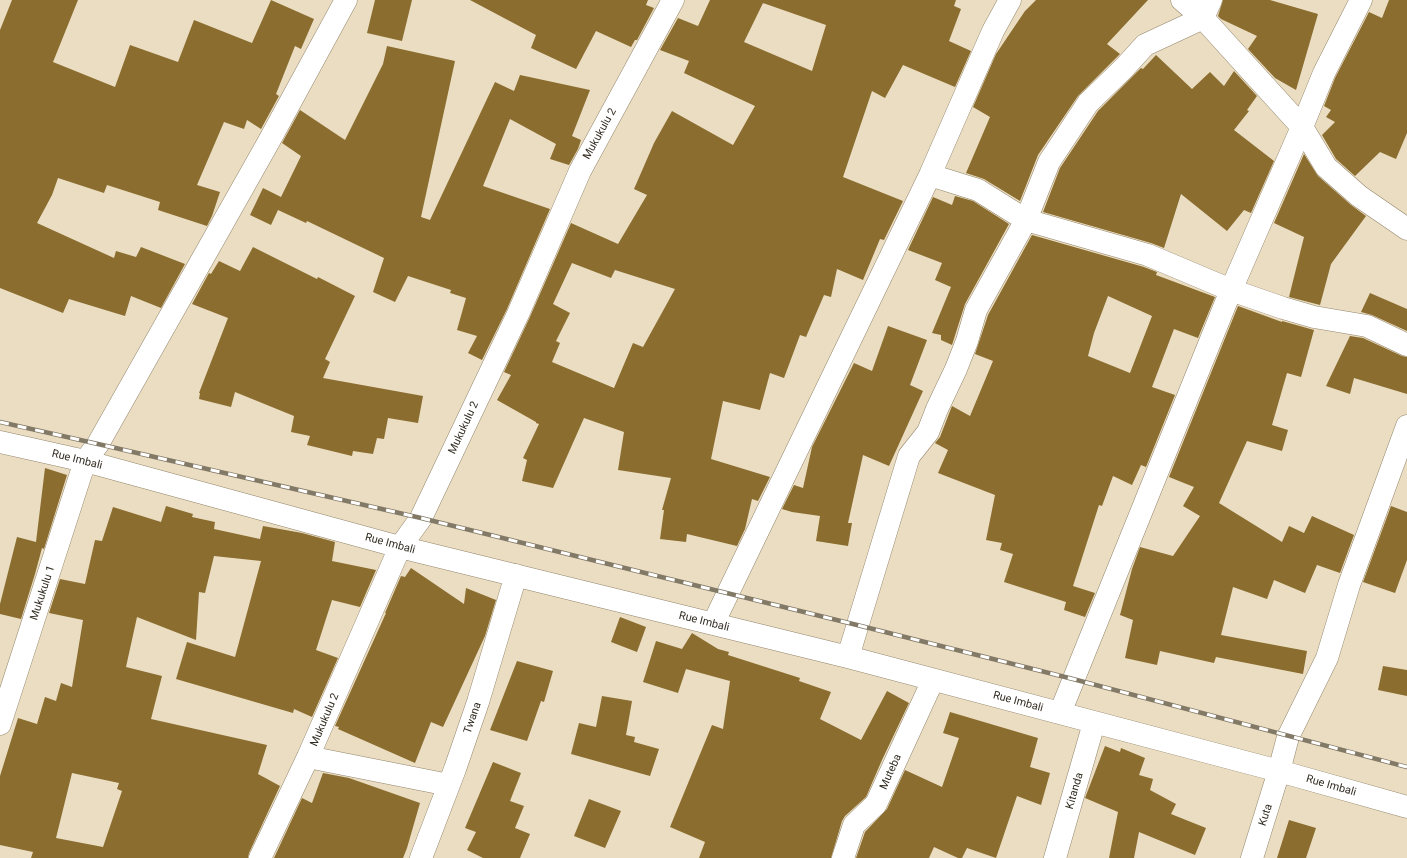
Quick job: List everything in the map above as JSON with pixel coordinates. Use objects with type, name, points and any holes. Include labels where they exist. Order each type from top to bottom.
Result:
[{"type":"street","name":"Mukukulu 1","points":[[0,724],[85,461],[98,444],[175,309],[346,0]]},
{"type":"street","name":"Mukukulu 2","points":[[260,858],[308,757],[400,547],[421,518],[518,314],[580,170],[673,0]]},
{"type":"street","points":[[713,624],[930,175],[993,31],[1010,0]]},
{"type":"street","points":[[1182,0],[1207,9],[1302,127],[1326,167],[1359,196],[1407,229]]},
{"type":"street","points":[[1060,713],[1231,290],[1324,74],[1361,0]]},
{"type":"street","points":[[848,657],[909,456],[928,432],[956,369],[967,341],[976,310],[1026,220],[1049,162],[1088,103],[1145,45],[1207,9]]},
{"type":"street","points":[[930,175],[978,190],[1026,220],[1148,255],[1231,290],[1284,308],[1314,317],[1367,326],[1407,345]]},
{"type":"street","name":"Kuta","points":[[1252,858],[1280,771],[1288,736],[1327,658],[1349,585],[1407,426]]},
{"type":"street","name":"Rue Imbali","points":[[0,442],[85,461],[400,547],[848,657],[1280,771],[1407,807]]},
{"type":"street","name":"Twana","points":[[421,858],[449,785],[478,702],[516,575]]},
{"type":"street","name":"Muteba","points":[[843,858],[854,825],[876,804],[933,680]]},
{"type":"street","name":"Kitanda","points":[[1055,858],[1094,723]]},
{"type":"street","points":[[308,757],[449,785]]},
{"type":"building","points":[[12,0],[78,0],[53,62],[115,87],[130,45],[178,62],[194,20],[252,43],[271,0],[314,19],[301,49],[295,46],[276,94],[279,96],[261,129],[247,120],[244,129],[224,122],[197,185],[220,192],[207,226],[158,210],[160,202],[107,185],[104,193],[58,178],[52,195],[37,223],[114,258],[116,251],[136,257],[141,247],[185,264],[161,308],[131,296],[125,316],[69,299],[63,313],[0,288],[0,30]]},
{"type":"building","points":[[375,0],[412,0],[402,41],[367,33]]},
{"type":"building","points":[[470,0],[648,0],[646,5],[654,8],[637,40],[635,40],[631,47],[596,31],[576,69],[531,48],[536,35]]},
{"type":"building","points":[[710,0],[956,0],[954,6],[961,9],[949,41],[971,51],[955,87],[903,65],[885,98],[872,91],[843,177],[903,201],[884,240],[880,239],[863,280],[837,269],[831,297],[824,295],[806,337],[800,335],[784,378],[770,373],[760,410],[723,401],[711,459],[770,477],[758,501],[752,499],[745,529],[737,546],[687,534],[686,542],[660,539],[664,510],[662,510],[671,478],[618,470],[624,432],[584,418],[553,488],[522,481],[527,460],[523,458],[539,424],[497,400],[511,375],[504,372],[571,223],[618,244],[647,195],[634,189],[654,143],[672,111],[733,145],[755,106],[684,73],[689,61],[660,50],[678,18],[698,26]],"holes":[[[763,3],[826,25],[812,71],[744,42]],[[572,263],[611,278],[615,270],[675,289],[643,347],[633,343],[614,388],[552,362],[560,343],[556,341],[570,313],[553,304]]]},
{"type":"building","points":[[1036,0],[1148,0],[1107,44],[1120,54],[1078,96],[1038,155],[1020,201],[984,179],[966,173],[990,117],[973,107],[996,54],[1025,11]]},
{"type":"building","points":[[1223,0],[1270,0],[1318,14],[1296,90],[1275,78],[1248,49],[1257,36],[1221,19],[1218,16]]},
{"type":"building","points":[[1389,0],[1407,0],[1407,133],[1396,159],[1380,152],[1355,176],[1336,159],[1322,135],[1335,122],[1326,117],[1331,110],[1324,106],[1335,78],[1369,12],[1382,18]]},
{"type":"building","points":[[387,46],[455,61],[421,217],[430,220],[495,82],[514,91],[520,75],[590,90],[572,136],[581,140],[569,165],[550,159],[556,144],[510,119],[483,186],[550,209],[507,309],[482,360],[468,353],[477,336],[457,330],[466,298],[450,293],[451,290],[408,276],[395,302],[373,292],[384,258],[307,221],[306,223],[278,210],[271,225],[250,215],[263,188],[281,197],[301,156],[282,143],[300,110],[345,140],[383,64]]},
{"type":"building","points":[[1156,55],[1192,89],[1210,72],[1224,86],[1234,71],[1257,96],[1247,110],[1249,111],[1234,130],[1274,161],[1251,213],[1244,210],[1227,231],[1181,194],[1164,248],[1043,212],[1060,168],[1098,111]]},
{"type":"building","points":[[1304,154],[1318,176],[1366,216],[1331,264],[1320,305],[1289,297],[1304,237],[1274,223]]},
{"type":"building","points":[[955,196],[973,201],[1009,224],[965,304],[952,345],[941,340],[941,335],[932,333],[951,287],[935,280],[942,263],[908,250],[933,197],[952,205]]},
{"type":"building","points":[[1032,235],[1144,267],[1157,272],[1156,275],[1215,297],[1198,338],[1174,329],[1152,387],[1175,395],[1146,467],[1141,465],[1132,485],[1113,476],[1102,506],[1099,505],[1073,586],[1095,593],[1085,617],[1064,610],[1066,602],[1004,582],[1013,554],[1000,550],[1002,543],[986,540],[995,495],[938,473],[948,450],[935,443],[940,437],[952,406],[970,416],[993,361],[975,354],[988,315]],"holes":[[[1108,296],[1152,316],[1130,373],[1088,356],[1094,333]]]},
{"type":"building","points":[[253,247],[355,296],[325,359],[330,362],[323,378],[423,396],[418,423],[388,418],[384,439],[377,438],[373,454],[353,451],[352,456],[307,445],[310,436],[291,432],[294,416],[235,392],[231,407],[199,399],[199,393],[228,318],[192,304],[209,273],[211,274],[219,261],[240,271]]},
{"type":"building","points":[[1370,293],[1407,309],[1407,331],[1372,315],[1361,312]]},
{"type":"building","points":[[1238,306],[1282,322],[1314,330],[1301,377],[1287,373],[1272,425],[1288,430],[1282,451],[1247,441],[1219,503],[1282,542],[1289,526],[1304,533],[1312,516],[1354,535],[1340,573],[1317,565],[1305,593],[1274,580],[1267,599],[1233,587],[1221,635],[1307,651],[1303,674],[1216,657],[1214,663],[1160,651],[1157,665],[1125,658],[1133,620],[1120,615],[1132,569],[1140,547],[1173,556],[1200,516],[1183,506],[1194,487],[1169,477]]},
{"type":"building","points":[[888,326],[927,340],[910,385],[923,391],[889,466],[863,455],[848,523],[852,523],[848,546],[816,541],[820,516],[782,509],[794,485],[803,488],[812,447],[854,363],[872,371]]},
{"type":"building","points":[[1350,336],[1363,338],[1407,357],[1407,394],[1354,378],[1350,394],[1326,386]]},
{"type":"building","points":[[45,468],[67,475],[44,549],[42,548],[21,619],[0,614],[0,604],[17,537],[36,542]]},
{"type":"building","points":[[166,506],[193,514],[192,517],[215,522],[214,529],[260,539],[263,526],[302,533],[335,542],[332,561],[376,570],[360,607],[332,600],[316,650],[338,658],[312,717],[294,709],[293,713],[176,679],[187,642],[235,657],[261,561],[214,556],[205,593],[199,592],[196,640],[137,617],[126,667],[162,676],[151,719],[267,745],[258,774],[280,786],[248,858],[31,858],[33,852],[0,845],[0,776],[18,718],[37,724],[45,697],[56,701],[61,683],[72,687],[83,620],[49,613],[60,579],[85,584],[95,540],[102,541],[113,507],[161,522]],"holes":[[[72,773],[119,783],[117,789],[122,791],[103,847],[56,838]]]},
{"type":"building","points":[[1391,506],[1407,512],[1407,560],[1395,593],[1363,582]]},
{"type":"building","points":[[411,568],[464,604],[466,588],[496,600],[485,636],[443,727],[431,722],[415,763],[338,729],[339,727],[335,726],[401,576],[405,577]]},
{"type":"building","points":[[620,617],[646,627],[637,652],[611,642]]},
{"type":"building","points":[[692,633],[718,649],[729,652],[728,655],[800,678],[799,681],[831,692],[820,719],[861,740],[887,691],[909,703],[866,797],[845,816],[842,821],[831,858],[699,858],[705,842],[670,827],[712,725],[723,729],[730,681],[686,669],[678,693],[643,682],[656,641],[682,649]]},
{"type":"building","points":[[517,661],[553,671],[544,702],[541,701],[527,741],[490,730]]},
{"type":"building","points":[[1383,666],[1407,670],[1407,696],[1378,690]]},
{"type":"building","points":[[602,696],[632,701],[626,735],[635,737],[634,742],[659,749],[650,776],[571,754],[579,723],[596,727]]},
{"type":"building","points":[[950,712],[1038,738],[1030,767],[1050,773],[1041,805],[1017,796],[996,858],[967,848],[962,858],[958,858],[934,847],[929,858],[856,858],[865,832],[887,809],[905,770],[942,787],[959,738],[943,733]]},
{"type":"building","points":[[1105,746],[1120,752],[1121,748],[1145,758],[1139,775],[1153,779],[1150,790],[1176,804],[1171,814],[1206,828],[1195,855],[1139,832],[1134,858],[1109,858],[1118,812],[1085,798]]},
{"type":"building","points":[[493,762],[521,773],[510,801],[524,806],[515,828],[530,834],[520,858],[483,858],[467,850],[476,832],[465,828]]},
{"type":"building","points":[[323,773],[349,778],[420,803],[403,858],[274,858],[302,798],[312,803]]},
{"type":"building","points":[[589,799],[621,811],[605,848],[574,836]]},
{"type":"building","points":[[1289,820],[1316,828],[1306,858],[1277,858]]},
{"type":"railway","points":[[0,422],[421,518],[1073,679],[1407,767]]}]
